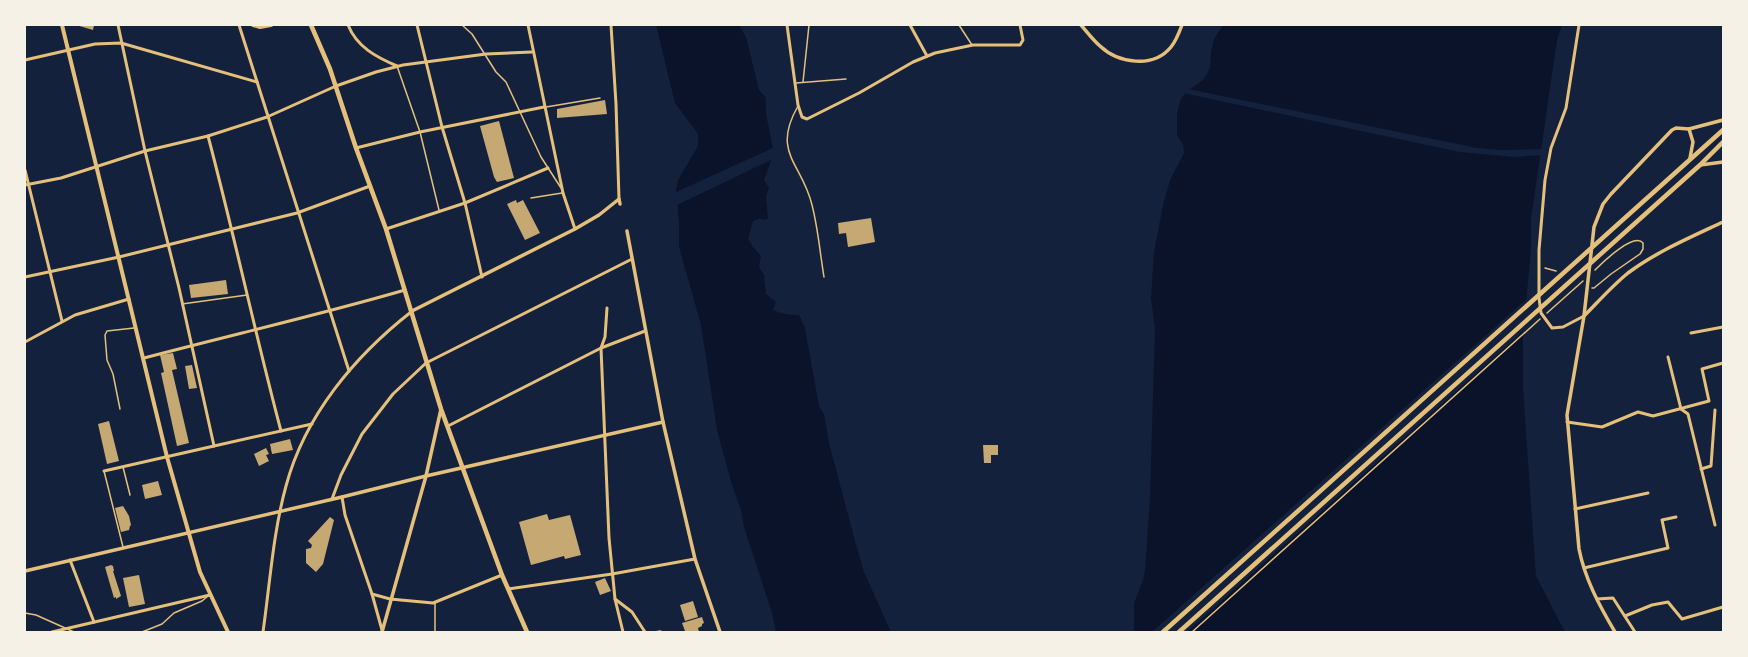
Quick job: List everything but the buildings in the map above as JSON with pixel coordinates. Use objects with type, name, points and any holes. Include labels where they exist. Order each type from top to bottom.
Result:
[{"type":"main road","points":[[62,25],[167,457],[200,572],[228,632]]},
{"type":"main road","points":[[254,25],[260,27],[271,25]]},
{"type":"main road","points":[[311,25],[336,86],[356,148],[386,229],[441,409],[464,467],[502,575],[527,632]]},
{"type":"main road","points":[[1163,632],[1723,130]]},
{"type":"main road","points":[[1179,632],[1700,165],[1723,142]]},
{"type":"street","points":[[118,25],[145,151],[169,244],[214,446]]},
{"type":"street","points":[[239,25],[297,213],[349,371]]},
{"type":"street","points":[[348,25],[356,39],[364,48],[380,59],[397,66]]},
{"type":"street","points":[[417,25],[442,127],[466,203],[482,277]]},
{"type":"street","points":[[528,25],[532,52],[562,192],[574,229]]},
{"type":"street","points":[[611,25],[616,104],[618,199],[620,204]]},
{"type":"street","points":[[787,25],[798,105],[802,117],[807,119],[927,56],[944,50],[973,45],[1020,45],[1023,40],[1020,25]]},
{"type":"street","points":[[910,25],[927,56]]},
{"type":"street","points":[[1081,25],[1100,46],[1111,53],[1124,59],[1143,61],[1158,57],[1170,48],[1182,25]]},
{"type":"street","points":[[1580,25],[1566,108],[1551,148],[1545,180],[1539,250],[1539,298],[1541,313],[1552,328],[1563,327],[1584,316],[1628,273],[1649,259],[1723,222]]},
{"type":"street","points":[[25,60],[95,44],[121,43],[257,82]]},
{"type":"street","points":[[25,185],[61,178],[145,151],[208,136],[267,117],[336,86],[397,66],[486,54],[532,52]]},
{"type":"street","points":[[356,148],[442,127],[544,107]]},
{"type":"street","points":[[1615,632],[1597,599],[1584,568],[1579,549],[1568,422],[1566,415],[1584,316],[1594,227],[1603,204],[1651,150],[1672,130],[1676,128],[1689,129],[1723,120]]},
{"type":"street","points":[[1689,129],[1693,142],[1690,158]]},
{"type":"street","points":[[208,136],[281,431]]},
{"type":"street","points":[[1700,165],[1723,162]]},
{"type":"street","points":[[386,229],[466,203],[548,168]]},
{"type":"street","points":[[25,170],[62,322]]},
{"type":"street","points":[[25,277],[119,257],[297,213],[370,186]]},
{"type":"street","points":[[263,632],[280,512],[286,484],[312,424],[338,383],[367,350],[412,311],[452,290],[482,277],[574,229],[599,215],[618,199]]},
{"type":"street","points":[[627,231],[663,422],[695,559],[720,632]]},
{"type":"street","points":[[332,499],[341,475],[362,434],[393,394],[426,363],[632,258]]},
{"type":"street","points":[[144,358],[255,329],[330,312],[405,290]]},
{"type":"street","points":[[25,342],[84,312],[129,299]]},
{"type":"street","points":[[607,308],[605,336],[601,348],[609,538],[615,599],[623,632]]},
{"type":"street","points":[[1691,333],[1723,327]]},
{"type":"street","points":[[448,426],[601,348],[645,331]]},
{"type":"street","points":[[1668,357],[1681,409],[1688,414],[1715,525]]},
{"type":"street","points":[[1568,422],[1602,427],[1638,412],[1654,416],[1709,402],[1702,369],[1723,363]]},
{"type":"street","points":[[382,632],[390,599],[426,476],[441,409]]},
{"type":"street","points":[[1701,469],[1711,466],[1715,410]]},
{"type":"street","points":[[25,571],[123,547],[280,512],[464,467],[663,422]]},
{"type":"street","points":[[104,471],[312,424]]},
{"type":"street","points":[[1575,509],[1648,494]]},
{"type":"street","points":[[342,497],[345,515],[372,594],[382,632]]},
{"type":"street","points":[[1584,568],[1668,548],[1662,520],[1676,517]]},
{"type":"street","points":[[508,589],[612,574],[695,559]]},
{"type":"street","points":[[70,560],[94,622]]},
{"type":"street","points":[[372,594],[390,599],[435,602],[502,575]]},
{"type":"street","points":[[52,632],[210,594]]},
{"type":"street","points":[[1597,599],[1613,598],[1635,632]]},
{"type":"street","points":[[615,599],[632,612],[645,632]]},
{"type":"street","points":[[1625,616],[1652,605],[1668,602],[1682,619],[1723,607]]},
{"type":"lane","points":[[462,25],[472,34],[496,72],[506,82],[541,157],[562,192],[531,198]]},
{"type":"lane","points":[[803,82],[805,55],[810,25]]},
{"type":"lane","points":[[959,25],[973,45]]},
{"type":"lane","points":[[397,66],[420,132],[439,212]]},
{"type":"lane","points":[[795,83],[846,79]]},
{"type":"lane","points":[[544,107],[600,98]]},
{"type":"lane","points":[[798,105],[790,118],[787,128],[788,147],[790,157],[809,194],[813,206],[824,277]]},
{"type":"lane","points":[[182,304],[247,295]]},
{"type":"lane","points":[[120,409],[113,374],[106,357],[105,335],[107,331],[136,328]]},
{"type":"lane","points":[[123,467],[130,495]]},
{"type":"lane","points":[[104,471],[123,547]]},
{"type":"lane","points":[[142,632],[162,624],[174,613],[202,602],[210,594]]},
{"type":"lane","points":[[435,602],[435,632]]},
{"type":"lane","points":[[25,613],[68,628],[74,632]]},
{"type":"lane","points":[[655,632],[662,632]]},
{"type":"path","points":[[1592,272],[1626,244],[1635,240],[1641,240],[1644,243],[1644,249],[1640,254],[1594,288],[1592,283]]},
{"type":"path","points":[[1547,313],[1587,277]]},
{"type":"path","points":[[1192,632],[1541,319]]},
{"type":"water","points":[[656,25],[739,25],[746,37],[759,90],[766,98],[766,114],[774,153],[764,180],[769,188],[766,197],[768,218],[765,220],[759,219],[753,221],[748,239],[761,256],[759,267],[764,275],[766,294],[776,302],[773,310],[786,314],[799,315],[805,328],[819,406],[824,414],[829,443],[855,541],[864,572],[891,632],[776,632],[772,613],[744,527],[741,510],[732,485],[717,430],[701,325],[679,247],[679,223],[676,190],[678,180],[698,146],[698,134],[675,103]]},
{"type":"water","points":[[1223,25],[1562,25],[1557,40],[1531,219],[1531,249],[1523,338],[1523,388],[1536,576],[1565,632],[1134,632],[1134,603],[1143,580],[1145,570],[1150,497],[1155,329],[1151,298],[1154,252],[1163,205],[1170,180],[1184,153],[1183,144],[1177,135],[1177,113],[1181,99],[1186,92],[1203,80],[1207,74],[1210,67],[1214,39]]},
{"type":"pier","points":[[1188,89],[1477,148],[1501,150],[1543,149],[1542,155],[1515,157],[1460,152],[1183,93]]},
{"type":"pier","points":[[775,147],[775,158],[675,206],[674,193]]},
{"type":"pier","points":[[1529,297],[1526,329],[1187,632],[1152,632]]}]
